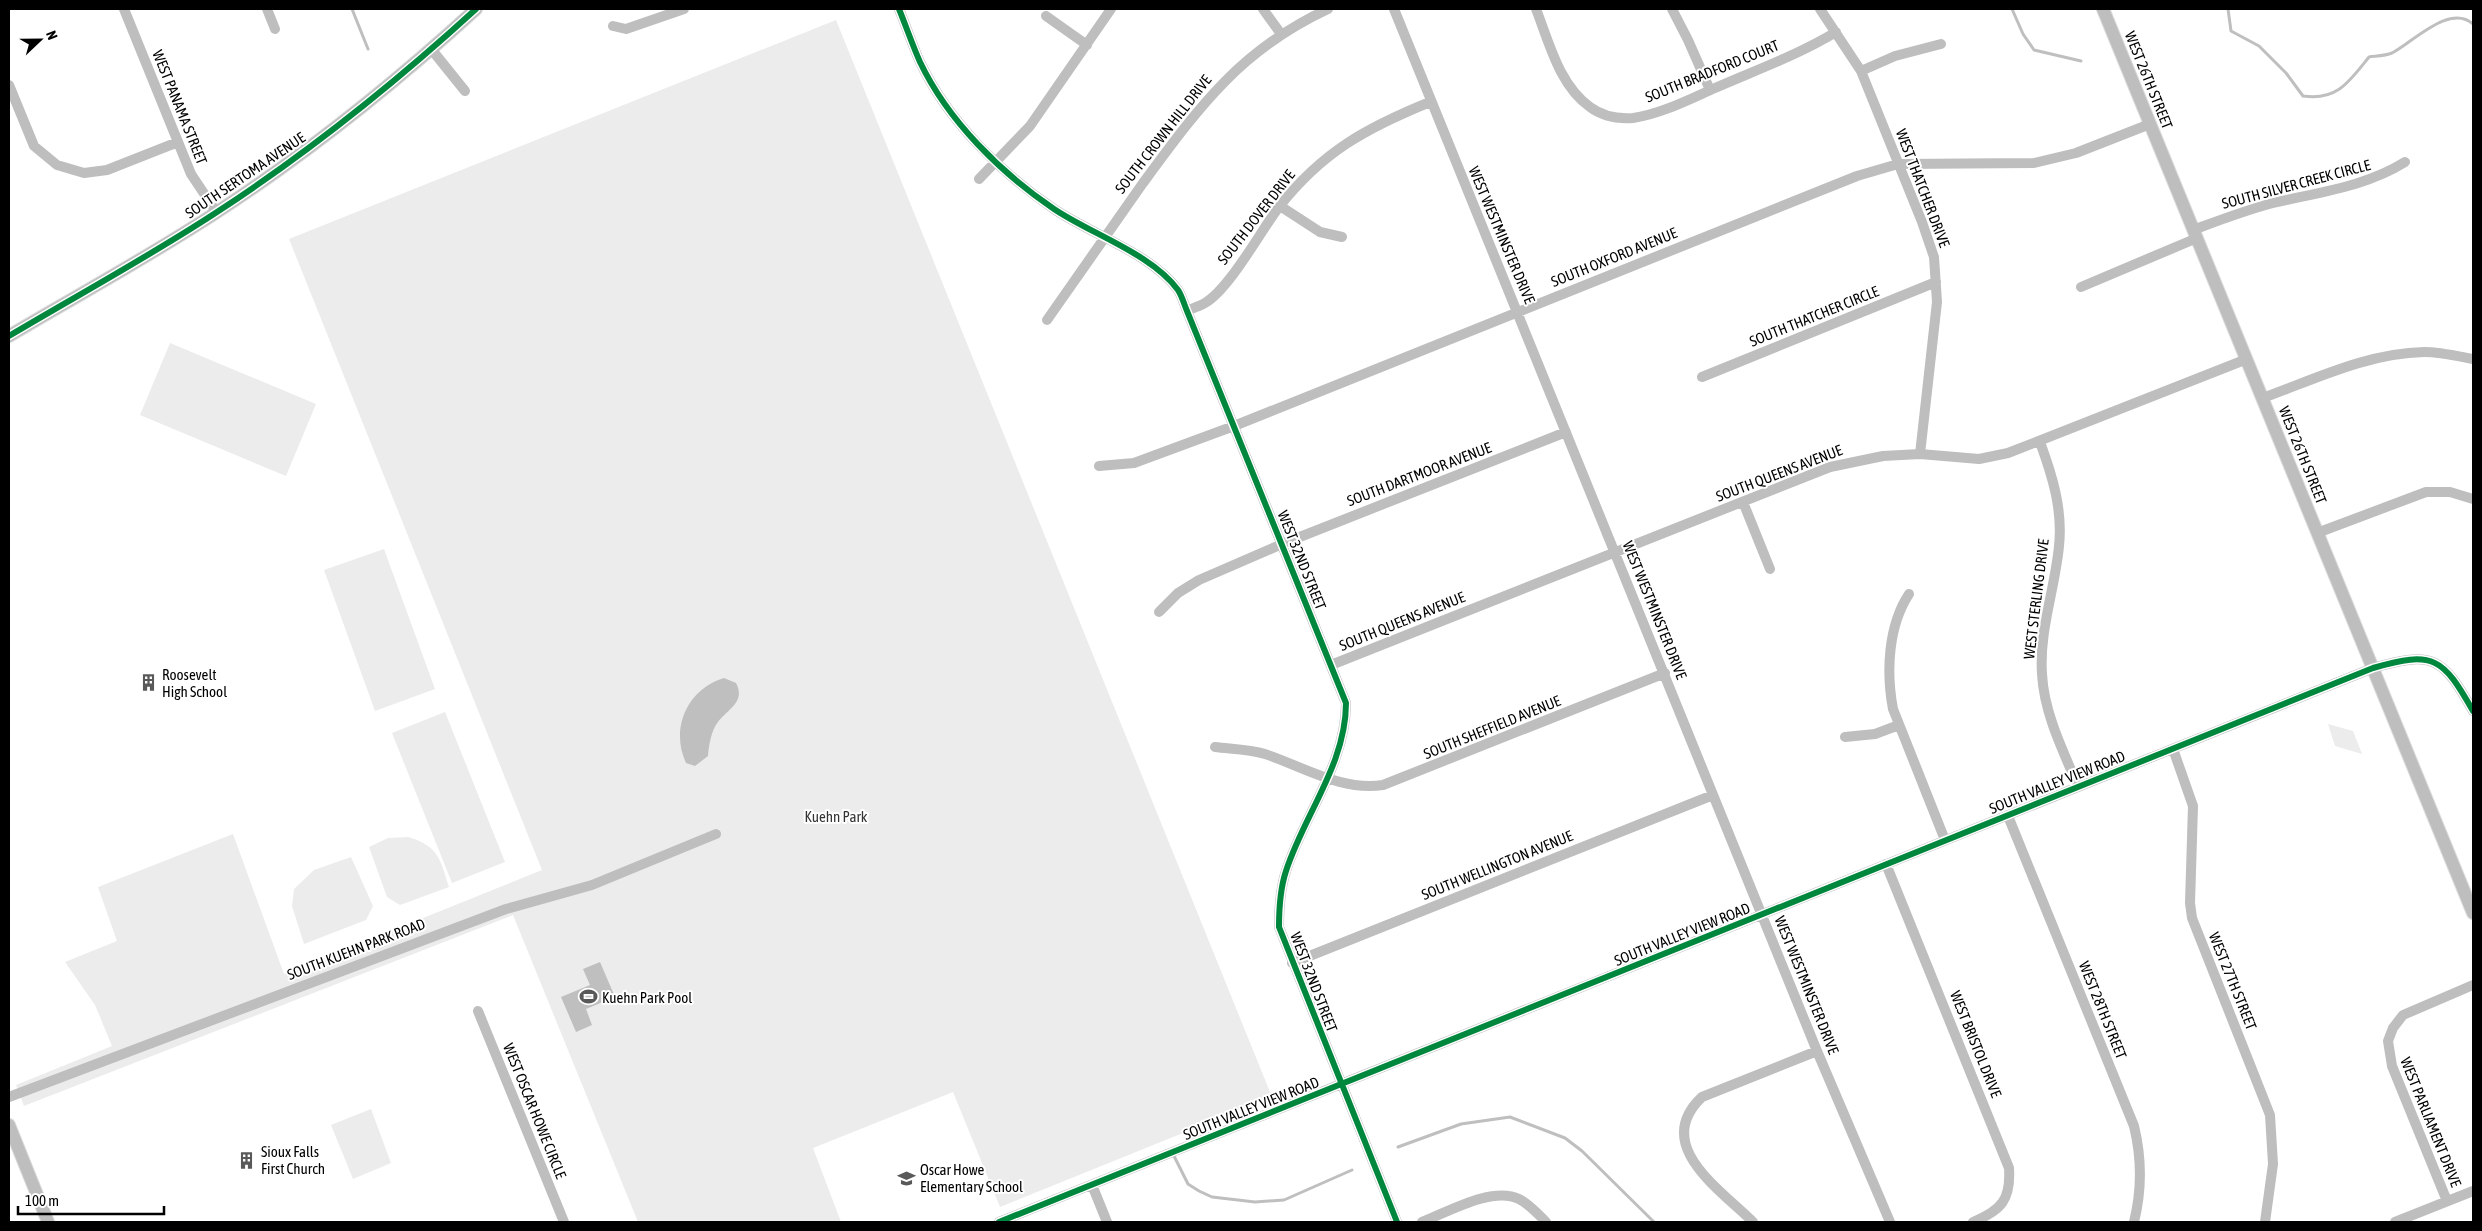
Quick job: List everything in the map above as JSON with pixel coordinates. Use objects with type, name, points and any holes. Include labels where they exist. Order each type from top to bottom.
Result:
[{"type":"main road","name":"SOUTH SERTOMA AVENUE","points":[[9,336],[217,212],[355,114],[432,50],[476,9]]},
{"type":"main road","name":"WEST 26TH STREET","points":[[2103,9],[2373,668],[2468,887],[2473,913]]},
{"type":"main road","points":[[9,1125],[48,1222]]},
{"type":"street","name":"WEST PANAMA STREET","points":[[124,9],[191,174],[217,212]]},
{"type":"street","points":[[267,9],[275,29]]},
{"type":"street","points":[[613,26],[626,29],[684,9]]},
{"type":"street","name":"WEST 32ND STREET","points":[[899,9],[921,63],[939,92],[956,119],[995,162],[1055,210],[1163,273],[1178,291],[1187,311],[1346,703],[1346,722],[1327,778],[1286,871],[1280,899],[1280,927],[1292,963],[1397,1222]]},
{"type":"street","points":[[979,178],[1030,126],[1111,9]]},
{"type":"street","points":[[1263,9],[1281,34]]},
{"type":"street","name":"SOUTH CROWN HILL DRIVE","points":[[1047,320],[1104,237],[1203,103],[1235,70],[1281,34],[1328,9]]},
{"type":"street","name":"WEST WESTMINSTER DRIVE","points":[[1394,9],[1430,102],[1616,552],[1817,1050],[1890,1222]]},
{"type":"street","name":"SOUTH BRADFORD COURT","points":[[1536,9],[1556,62],[1572,90],[1598,112],[1620,118],[1635,118],[1655,112],[1812,46],[1836,32]]},
{"type":"street","points":[[1672,9],[1710,90]]},
{"type":"street","name":"WEST THATCHER DRIVE","points":[[1820,9],[1861,71],[1929,239],[1936,282],[1933,338],[1920,454]]},
{"type":"street","points":[[1046,16],[1086,45]]},
{"type":"street","points":[[1861,71],[1894,56],[1941,44]]},
{"type":"street","points":[[432,50],[465,91]]},
{"type":"street","points":[[9,85],[34,146],[57,165],[84,173],[107,170],[178,142]]},
{"type":"street","name":"SOUTH DOVER DRIVE","points":[[1187,311],[1205,303],[1220,290],[1280,206],[1313,170],[1348,141],[1393,117],[1430,102]]},
{"type":"street","name":"SOUTH OXFORD AVENUE","points":[[1099,466],[1134,463],[1234,426],[1857,176],[1898,164],[2034,163],[2076,154],[2150,124]]},
{"type":"street","name":"SOUTH SILVER CREEK CIRCLE","points":[[2081,287],[2195,234],[2266,205],[2368,181],[2387,174],[2405,162]]},
{"type":"street","points":[[1280,206],[1320,232],[1342,238]]},
{"type":"street","name":"SOUTH THATCHER CIRCLE","points":[[1702,377],[1936,282]]},
{"type":"street","points":[[2263,398],[2363,361],[2392,355],[2424,352],[2473,359]]},
{"type":"street","name":"SOUTH QUEENS AVENUE","points":[[1331,666],[1830,467],[1883,456],[1920,454],[1958,459],[1979,459],[2008,453],[2246,360]]},
{"type":"street","name":"SOUTH DARTMOOR AVENUE","points":[[1159,612],[1178,593],[1199,580],[1282,544],[1566,432]]},
{"type":"street","name":"WEST STERLING DRIVE","points":[[2040,442],[2056,490],[2059,522],[2059,545],[2044,630],[2042,675],[2056,734],[2078,786]]},
{"type":"street","points":[[2317,533],[2426,492],[2450,492],[2473,499]]},
{"type":"street","points":[[1743,502],[1770,569]]},
{"type":"street","points":[[1909,594],[1898,616],[1891,657],[1891,694],[1900,725],[1945,840]]},
{"type":"street","name":"SOUTH VALLEY VIEW ROAD","points":[[1000,1222],[2373,668],[2409,658],[2428,659],[2437,662],[2451,675],[2473,711]]},
{"type":"street","name":"SOUTH SHEFFIELD AVENUE","points":[[1214,747],[1262,754],[1327,778],[1360,786],[1378,786],[1396,782],[1665,673]]},
{"type":"street","points":[[1845,737],[1875,734],[1900,725]]},
{"type":"street","name":"WEST 27TH STREET","points":[[2173,749],[2193,806],[2190,903],[2192,918],[2270,1115],[2273,1164],[2265,1222]]},
{"type":"street","name":"SOUTH WELLINGTON AVENUE","points":[[1292,963],[1713,795]]},
{"type":"street","name":"WEST 28TH STREET","points":[[2008,816],[2134,1126],[2141,1176],[2140,1200],[2134,1222]]},
{"type":"street","name":"SOUTH KUEHN PARK ROAD","points":[[9,1097],[506,908],[592,885],[716,834]]},
{"type":"street","name":"WEST BRISTOL DRIVE","points":[[1886,864],[2009,1168],[2010,1181],[2007,1198],[1993,1212],[1973,1222]]},
{"type":"street","name":"WEST PARLIAMENT DRIVE","points":[[2447,1201],[2392,1066],[2388,1041],[2393,1028],[2403,1015],[2473,985]]},
{"type":"street","name":"WEST OSCAR HOWE CIRCLE","points":[[478,1011],[564,1222]]},
{"type":"street","points":[[1754,1222],[1700,1171],[1690,1157],[1684,1139],[1686,1123],[1695,1104],[1702,1097],[1817,1050]]},
{"type":"street","points":[[1092,1185],[1107,1222]]},
{"type":"street","points":[[2395,1222],[2473,1190]]},
{"type":"street","points":[[1422,1222],[1483,1198],[1498,1195],[1518,1199],[1546,1222]]},
{"type":"green space","name":"Kuehn Park","points":[[836,20],[1272,1097],[1000,1207],[953,1092],[813,1148],[841,1222],[638,1222],[513,915],[24,1106],[16,1085],[112,1046],[95,1005],[65,962],[117,941],[98,887],[233,834],[284,974],[542,870],[289,239]]},
{"type":"green space","points":[[170,343],[316,404],[286,476],[140,415]]},
{"type":"green space","points":[[384,549],[435,689],[375,711],[324,570]]},
{"type":"green space","points":[[445,712],[505,862],[452,883],[392,733]]},
{"type":"green space","points":[[2328,724],[2353,731],[2362,754],[2335,746]]},
{"type":"green space","points":[[408,837],[426,845],[437,855],[449,887],[400,905],[387,897],[369,847],[388,838]]},
{"type":"green space","points":[[351,857],[373,906],[366,920],[304,944],[292,906],[294,889],[314,870]]},
{"type":"green space","points":[[371,1109],[391,1163],[353,1179],[331,1125]]},
{"type":"shaded area","points":[[724,678],[736,683],[739,690],[737,700],[716,726],[711,738],[708,756],[695,766],[686,763],[680,737],[681,724],[685,712],[691,701],[700,691],[711,683]]},
{"type":"shaded area","name":"Kuehn Park Pool","points":[[600,962],[615,997],[586,1009],[592,1025],[576,1032],[561,997],[590,985],[583,969]]},
{"type":"waterway","points":[[352,9],[368,49]]},
{"type":"waterway","points":[[2012,9],[2023,34],[2034,50],[2081,61]]},
{"type":"waterway","points":[[2228,9],[2231,31],[2259,46],[2286,73],[2303,96],[2315,97],[2325,96],[2341,88],[2369,57],[2392,53],[2432,26],[2454,18],[2464,19],[2473,24]]},
{"type":"waterway","points":[[1398,1147],[1461,1124],[1510,1117],[1565,1138],[1582,1151],[1654,1222]]},
{"type":"waterway","points":[[1173,1154],[1188,1184],[1199,1191],[1212,1197],[1255,1202],[1284,1200],[1352,1170]]},
{"type":"cycle path","points":[[9,336],[166,244],[251,189],[351,116],[476,9]]},
{"type":"cycle path","points":[[899,9],[920,62],[932,84],[945,105],[978,144],[1015,179],[1054,209],[1120,245],[1153,266],[1167,277],[1182,297],[1346,703],[1344,725],[1332,768],[1286,871],[1280,899],[1279,927],[1397,1222]]},
{"type":"cycle path","points":[[999,1222],[2373,668],[2410,660],[2424,660],[2435,663],[2453,679],[2473,711]]},
{"type":"place","name":"Roosevelt High School","points":[[148,683]]},
{"type":"place","name":"Kuehn Park Pool","points":[[588,997]]},
{"type":"place","name":"Sioux Falls First Church","points":[[247,1160]]},
{"type":"place","name":"Oscar Howe Elementary School","points":[[906,1178]]}]
